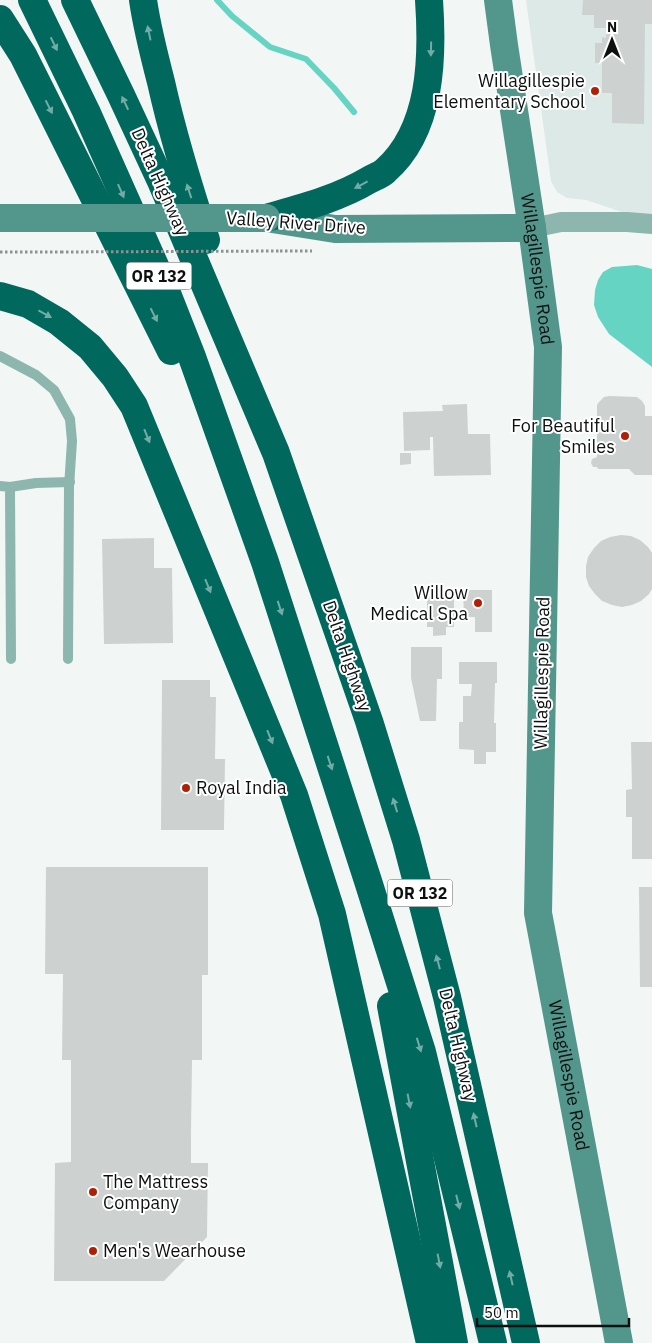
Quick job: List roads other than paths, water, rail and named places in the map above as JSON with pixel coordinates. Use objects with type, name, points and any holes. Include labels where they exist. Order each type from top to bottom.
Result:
[{"type":"highway","name":"OR 132","points":[[32,0],[86,111],[164,286],[192,357],[265,562],[368,881]]},
{"type":"highway","name":"Delta Highway","points":[[75,0],[161,181],[276,453],[369,721],[406,840],[447,997],[526,1343]]},
{"type":"highway","points":[[143,0],[149,35],[174,138],[276,453]]},
{"type":"highway","points":[[266,218],[331,199],[358,187],[384,172],[409,144],[420,113],[431,57],[429,0]]},
{"type":"highway","points":[[0,19],[23,54],[167,340],[265,562]]},
{"type":"highway","points":[[0,296],[28,304],[59,322],[84,342],[115,378],[134,406],[272,740],[294,795],[332,914],[430,1343]]},
{"type":"highway","points":[[368,881],[454,1343]]},
{"type":"highway","points":[[368,881],[422,1052],[493,1343]]},
{"type":"street","name":"Willagillespie Road","points":[[498,0],[548,347],[538,913],[619,1343]]},
{"type":"street","name":"Valley River Drive","points":[[0,218],[266,218],[335,229],[532,228]]},
{"type":"street","points":[[532,228],[561,222],[652,224]]},
{"type":"lane","points":[[0,356],[36,375],[54,390],[70,420],[72,442],[68,659]]},
{"type":"lane","points":[[12,659],[5,486],[70,482]]},
{"type":"waterway","points":[[217,0],[232,16],[270,47],[306,59],[354,112]]},
{"type":"place","name":"Willagillespie Elementary School","points":[[595,91]]},
{"type":"place","name":"For Beautiful Smiles","points":[[625,436]]},
{"type":"place","name":"Willow Medical Spa","points":[[478,603]]},
{"type":"place","name":"Royal India","points":[[186,788]]},
{"type":"place","name":"The Mattress Company","points":[[93,1192]]},
{"type":"place","name":"Men's Wearhouse","points":[[93,1251]]}]
